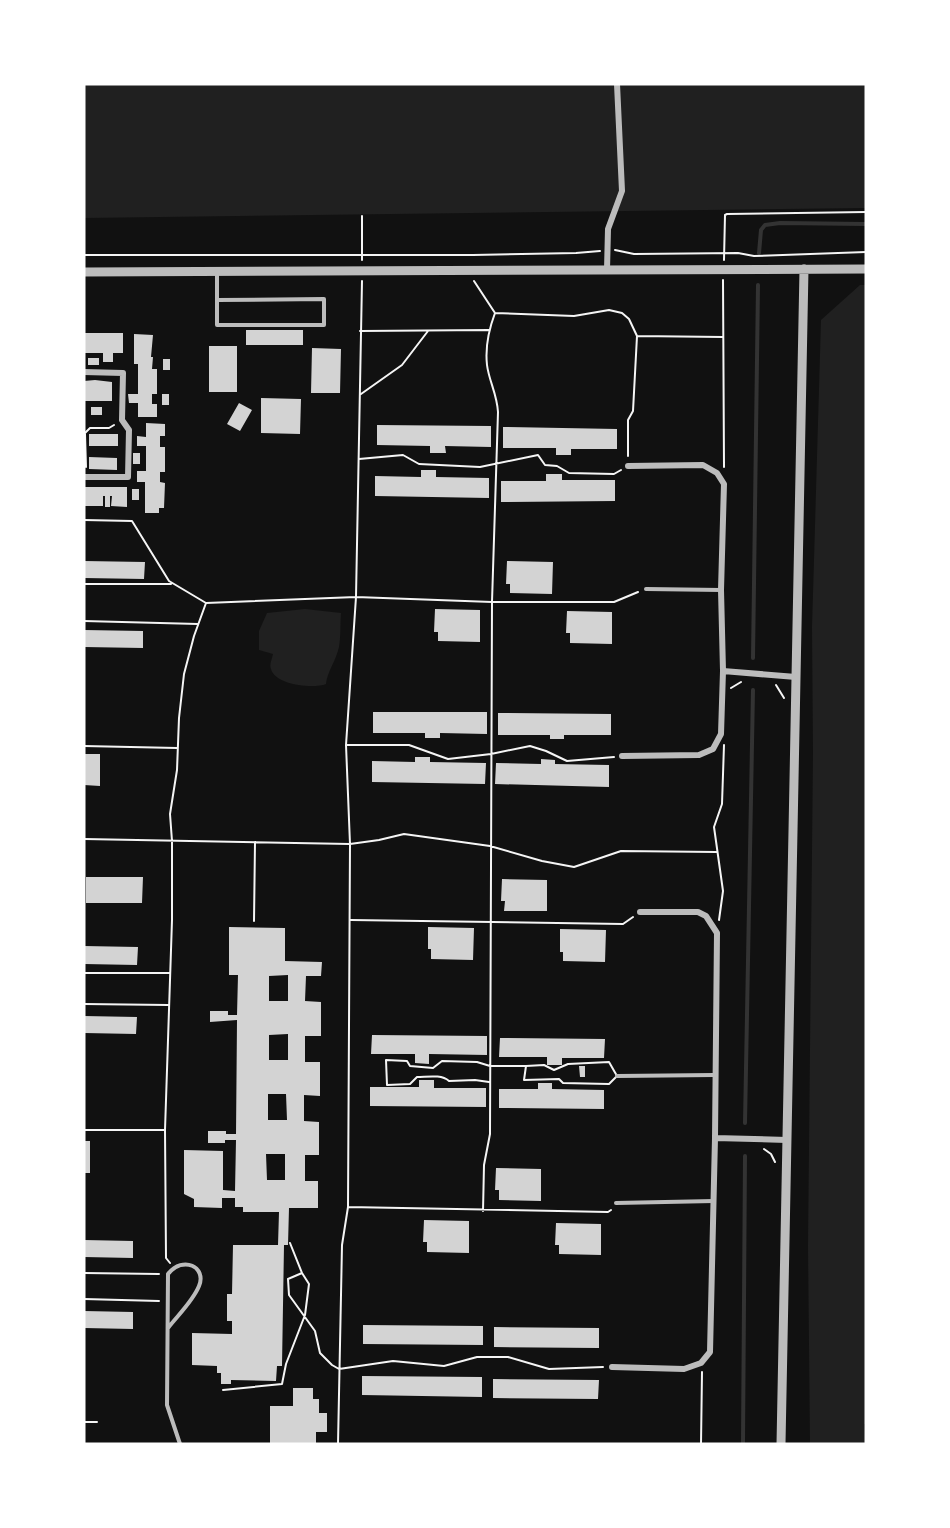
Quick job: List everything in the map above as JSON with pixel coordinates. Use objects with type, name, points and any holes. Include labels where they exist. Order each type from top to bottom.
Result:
[{"type":"street","points":[[607,270],[608,229],[622,191],[617,84]]},
{"type":"street","points":[[781,1444],[804,269]]},
{"type":"street","points":[[84,272],[866,269]]},
{"type":"street","points":[[84,372],[123,373],[122,420],[129,430],[128,477],[85,477]]},
{"type":"street","points":[[622,756],[699,755],[713,749],[721,734],[723,671],[721,590],[724,484],[717,473],[703,465],[628,466]]},
{"type":"street","points":[[723,671],[796,676]]},
{"type":"street","points":[[612,1367],[684,1370],[701,1363],[710,1352],[717,933],[706,916],[698,912],[640,912]]},
{"type":"street","points":[[715,1138],[787,1140]]},
{"type":"lane","points":[[217,272],[217,300],[217,325],[324,325],[324,299],[217,300]]},
{"type":"lane","points":[[646,589],[721,590]]},
{"type":"lane","points":[[617,1076],[714,1075]]},
{"type":"lane","points":[[616,1203],[714,1201]]},
{"type":"lane","points":[[168,1328],[199,1287],[201,1281],[198,1269],[192,1266],[180,1264],[174,1266],[168,1274],[167,1405],[180,1444]]},
{"type":"path","points":[[724,484],[725,215],[866,212]]},
{"type":"path","points":[[338,1444],[342,1245],[348,1207],[351,920],[346,745],[356,597],[362,216]]},
{"type":"path","points":[[84,255],[576,253],[608,250],[633,254],[738,253],[754,256],[866,252]]},
{"type":"path","points":[[474,281],[495,313]]},
{"type":"path","points":[[359,459],[404,454],[419,464],[496,465],[538,455],[545,465],[557,466],[569,473],[614,474],[628,466],[628,420],[633,411],[637,336],[629,319],[622,313],[609,310],[574,316],[495,313]]},
{"type":"path","points":[[483,1211],[484,1165],[490,1134],[492,602],[498,403],[487,366],[489,330],[495,313]]},
{"type":"path","points":[[360,331],[489,330]]},
{"type":"path","points":[[359,395],[402,365],[428,331]]},
{"type":"path","points":[[637,336],[723,337]]},
{"type":"path","points":[[85,477],[87,438],[85,434],[90,428],[109,428],[122,420]]},
{"type":"path","points":[[84,520],[132,521],[169,581],[206,603],[356,597],[492,602],[614,602],[646,589]]},
{"type":"path","points":[[84,584],[174,584]]},
{"type":"path","points":[[174,1266],[166,1258],[165,1130],[172,841],[170,814],[177,770],[184,674],[206,603]]},
{"type":"path","points":[[84,621],[198,624]]},
{"type":"path","points":[[728,696],[731,688],[743,682]]},
{"type":"path","points":[[769,682],[776,684],[785,701]]},
{"type":"path","points":[[717,933],[723,891],[714,827],[722,804],[725,749],[721,734]]},
{"type":"path","points":[[346,745],[409,745],[448,759],[530,746],[567,761],[622,756]]},
{"type":"path","points":[[84,746],[178,748]]},
{"type":"path","points":[[84,839],[350,844],[404,834],[490,846],[542,861],[574,867],[621,850],[716,852]]},
{"type":"path","points":[[254,921],[255,842]]},
{"type":"path","points":[[351,920],[490,924],[623,924],[640,912]]},
{"type":"path","points":[[84,973],[170,973]]},
{"type":"path","points":[[84,1004],[169,1005]]},
{"type":"path","points":[[490,1083],[417,1077],[410,1084],[387,1085],[386,1060],[407,1061],[410,1066],[433,1068],[442,1061],[477,1062],[490,1066],[544,1065],[554,1070],[568,1064],[609,1062],[617,1076],[609,1084],[563,1083],[559,1079],[524,1080],[526,1066]]},
{"type":"path","points":[[84,1130],[165,1130]]},
{"type":"path","points":[[760,1147],[766,1149],[774,1158],[776,1169]]},
{"type":"path","points":[[348,1207],[609,1212],[616,1203]]},
{"type":"path","points":[[223,1390],[282,1384],[286,1364],[305,1315],[309,1284],[290,1243]]},
{"type":"path","points":[[84,1273],[168,1274]]},
{"type":"path","points":[[302,1273],[288,1279],[290,1295],[315,1330],[320,1353],[339,1369],[393,1361],[444,1366],[477,1358],[508,1357],[549,1369],[612,1367]]},
{"type":"path","points":[[84,1299],[168,1302]]},
{"type":"path","points":[[701,1363],[701,1444]]},
{"type":"path","points":[[84,1422],[98,1422]]},
{"type":"shaded area","points":[[84,84],[866,84],[866,208],[84,218]]},
{"type":"shaded area","points":[[860,285],[866,285],[866,1424],[864,1424],[865,1444],[810,1444],[808,1246],[813,753],[812,628],[821,320]]},
{"type":"shaded area","points":[[305,609],[341,613],[338,652],[326,684],[304,686],[279,679],[270,667],[273,654],[259,650],[259,631],[267,613]]},
{"type":"building","points":[[246,330],[303,330],[303,345],[246,345]]},
{"type":"building","points":[[84,333],[123,333],[123,353],[113,353],[113,362],[103,362],[103,353],[84,353]]},
{"type":"building","points":[[134,334],[153,335],[151,357],[153,357],[152,369],[157,369],[157,394],[152,394],[152,404],[157,404],[157,417],[138,417],[138,403],[129,403],[128,394],[138,394],[138,364],[134,364]]},
{"type":"building","points":[[209,346],[237,346],[237,392],[209,392]]},
{"type":"building","points":[[312,348],[341,349],[340,393],[311,393]]},
{"type":"building","points":[[88,358],[99,358],[99,365],[88,365]]},
{"type":"building","points":[[163,359],[170,359],[170,370],[163,370]]},
{"type":"building","points":[[84,381],[112,382],[112,401],[84,401]]},
{"type":"building","points":[[162,394],[169,394],[169,405],[162,405]]},
{"type":"building","points":[[261,398],[301,399],[300,434],[261,433]]},
{"type":"building","points":[[239,403],[252,410],[240,431],[227,424]]},
{"type":"building","points":[[91,407],[102,407],[102,415],[91,415]]},
{"type":"building","points":[[146,423],[165,424],[165,436],[160,436],[160,447],[165,447],[165,472],[160,472],[160,482],[165,483],[164,508],[159,508],[159,513],[145,513],[145,482],[137,482],[137,471],[146,471],[146,446],[137,446],[137,436],[146,437]]},
{"type":"building","points":[[377,425],[491,426],[491,447],[445,446],[446,453],[430,453],[430,446],[377,445]]},
{"type":"building","points":[[503,427],[617,429],[617,449],[571,449],[571,455],[556,455],[556,448],[503,448]]},
{"type":"building","points":[[89,434],[118,434],[118,446],[89,446]]},
{"type":"building","points":[[133,453],[140,453],[140,464],[133,464]]},
{"type":"building","points":[[89,457],[117,458],[117,470],[89,469]]},
{"type":"building","points":[[421,470],[436,470],[436,477],[489,478],[489,498],[375,496],[375,476],[421,477]]},
{"type":"building","points":[[546,474],[562,474],[562,480],[615,480],[615,501],[501,502],[501,481],[546,481]]},
{"type":"building","points":[[84,487],[127,487],[127,507],[111,506],[112,496],[110,496],[110,507],[105,507],[105,496],[103,496],[103,506],[84,506]]},
{"type":"building","points":[[132,489],[139,489],[139,500],[132,500]]},
{"type":"building","points":[[84,561],[145,562],[144,579],[84,578]]},
{"type":"building","points":[[507,561],[553,562],[552,594],[510,593],[510,584],[506,584]]},
{"type":"building","points":[[435,609],[480,610],[480,642],[438,641],[438,632],[434,632]]},
{"type":"building","points":[[567,611],[612,612],[612,644],[570,643],[570,633],[566,633]]},
{"type":"building","points":[[84,630],[143,631],[143,648],[84,647]]},
{"type":"building","points":[[373,712],[487,712],[487,734],[440,733],[440,738],[425,738],[425,733],[373,733]]},
{"type":"building","points":[[498,713],[611,714],[611,735],[564,735],[564,739],[550,739],[550,735],[498,735]]},
{"type":"building","points":[[84,754],[100,754],[100,786],[84,785]]},
{"type":"building","points":[[415,757],[430,757],[430,762],[486,763],[485,784],[372,782],[372,761],[415,762]]},
{"type":"building","points":[[541,759],[555,760],[555,764],[609,765],[609,787],[495,784],[496,763],[541,764]]},
{"type":"building","points":[[86,877],[143,877],[142,903],[86,903]]},
{"type":"building","points":[[502,879],[547,880],[547,911],[504,911],[505,901],[501,901]]},
{"type":"building","points":[[229,927],[285,928],[285,961],[322,962],[321,976],[306,976],[305,1001],[321,1002],[321,1036],[305,1036],[305,1062],[320,1062],[320,1096],[304,1095],[304,1121],[319,1122],[319,1155],[305,1155],[305,1181],[318,1181],[318,1208],[289,1208],[288,1245],[284,1245],[282,1366],[277,1366],[276,1381],[231,1380],[231,1384],[221,1384],[221,1373],[217,1373],[217,1366],[192,1365],[192,1333],[232,1334],[232,1321],[227,1321],[227,1294],[232,1294],[233,1245],[278,1245],[279,1212],[243,1212],[243,1207],[235,1207],[235,1198],[222,1198],[222,1208],[194,1207],[194,1199],[184,1194],[184,1150],[223,1151],[223,1190],[235,1191],[236,1140],[225,1140],[225,1143],[208,1143],[208,1131],[226,1131],[226,1134],[236,1134],[237,1020],[210,1022],[210,1011],[228,1011],[228,1015],[237,1015],[238,975],[229,975]],"holes":[[[288,975],[288,1001],[269,1001],[269,976]],[[288,1034],[288,1060],[269,1060],[269,1035]],[[268,1094],[286,1094],[287,1120],[268,1120]],[[266,1154],[285,1154],[285,1180],[267,1180]]]},
{"type":"building","points":[[428,927],[474,928],[473,960],[431,959],[431,949],[428,949]]},
{"type":"building","points":[[560,929],[606,930],[605,962],[563,961],[563,952],[560,952]]},
{"type":"building","points":[[84,946],[138,947],[137,965],[84,964]]},
{"type":"building","points":[[84,1016],[137,1017],[136,1034],[84,1033]]},
{"type":"building","points":[[372,1035],[487,1036],[487,1055],[429,1054],[429,1064],[415,1063],[415,1054],[371,1054]]},
{"type":"building","points":[[500,1038],[605,1039],[604,1058],[562,1058],[562,1065],[547,1065],[547,1057],[499,1057]]},
{"type":"building","points":[[579,1066],[585,1066],[585,1077],[580,1077]]},
{"type":"building","points":[[419,1080],[434,1080],[434,1088],[486,1088],[486,1107],[370,1106],[370,1087],[419,1087]]},
{"type":"building","points":[[538,1083],[552,1083],[552,1089],[604,1090],[604,1109],[499,1108],[499,1089],[538,1089]]},
{"type":"building","points":[[84,1141],[90,1141],[90,1173],[84,1173]]},
{"type":"building","points":[[496,1168],[541,1169],[541,1201],[499,1200],[499,1190],[495,1190]]},
{"type":"building","points":[[424,1220],[469,1221],[469,1253],[427,1252],[427,1242],[423,1242]]},
{"type":"building","points":[[556,1223],[601,1224],[601,1255],[559,1254],[559,1245],[555,1245]]},
{"type":"building","points":[[84,1240],[133,1241],[133,1258],[84,1257]]},
{"type":"building","points":[[84,1311],[133,1312],[133,1329],[84,1328]]},
{"type":"building","points":[[363,1325],[483,1326],[483,1345],[363,1344]]},
{"type":"building","points":[[494,1327],[599,1328],[599,1348],[494,1347]]},
{"type":"building","points":[[362,1376],[482,1377],[482,1397],[362,1395]]},
{"type":"building","points":[[493,1379],[599,1380],[598,1399],[493,1398]]},
{"type":"building","points":[[293,1388],[313,1388],[313,1399],[319,1399],[319,1413],[327,1413],[327,1432],[316,1432],[316,1444],[270,1444],[270,1406],[293,1406]]},
{"type":"waterway","points":[[759,253],[761,230],[765,225],[780,223],[866,224]]},
{"type":"waterway","points":[[753,658],[758,285]]},
{"type":"waterway","points":[[745,1123],[753,690]]},
{"type":"waterway","points":[[743,1444],[745,1156]]}]
